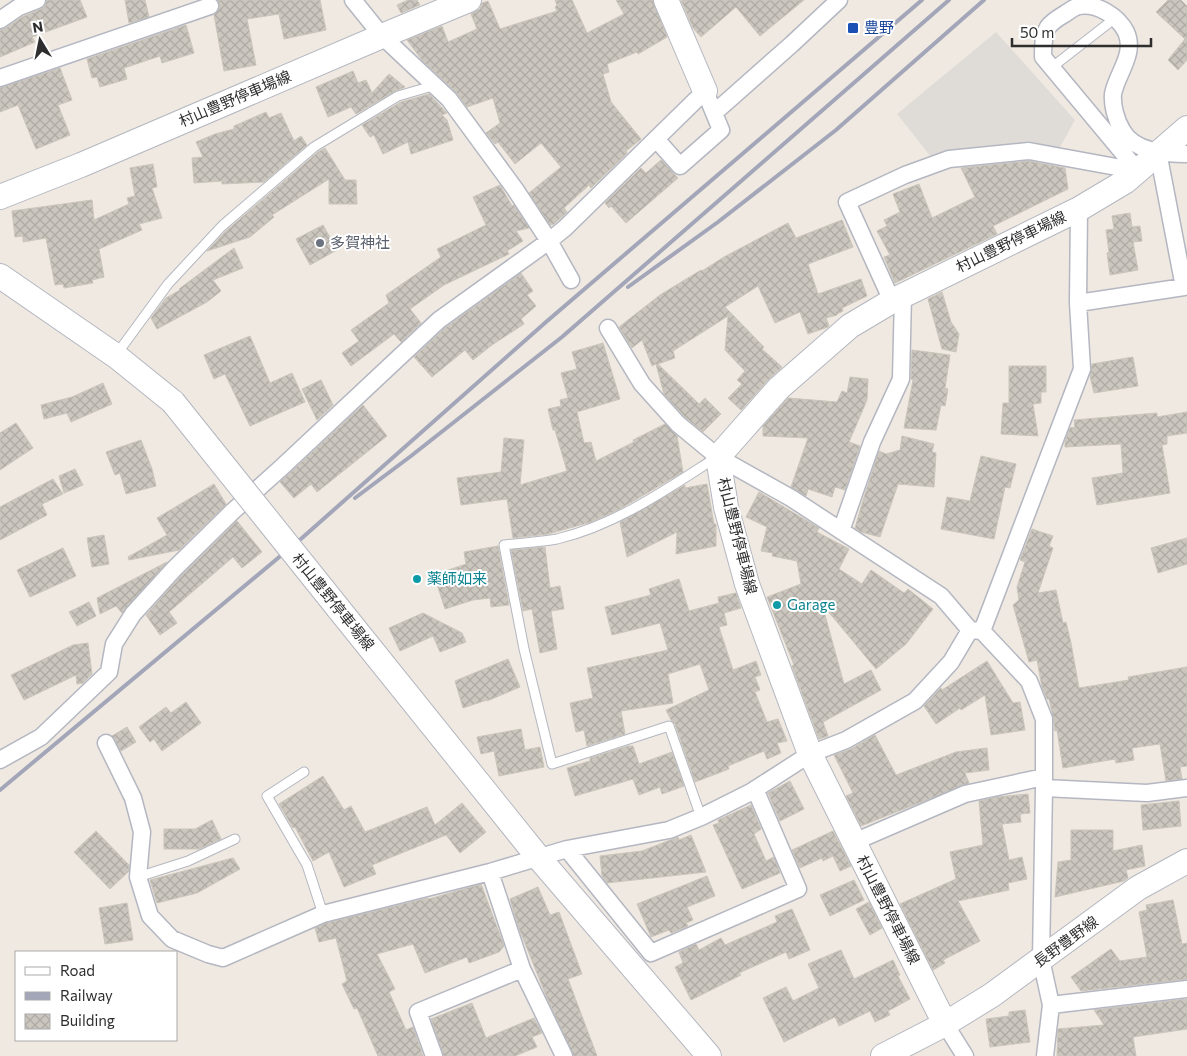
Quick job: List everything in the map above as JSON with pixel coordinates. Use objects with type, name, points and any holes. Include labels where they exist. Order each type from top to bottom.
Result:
[{"type":"main road","name":"村山豊野停車場線","points":[[0,196],[81,164],[469,0]]},
{"type":"main road","points":[[666,0],[706,91]]},
{"type":"main road","name":"村山豊野停車場線","points":[[945,1024],[810,754],[747,584],[726,507],[718,457],[780,388],[850,326],[898,298],[1079,209],[1126,181],[1187,128]]},
{"type":"main road","name":"村山豊野停車場線","points":[[0,276],[116,356],[174,402],[538,857],[709,1056]]},
{"type":"main road","name":"長野豊野線","points":[[945,1024],[992,995],[1138,888],[1187,860]]},
{"type":"main road","points":[[883,1056],[945,1024]]},
{"type":"street","points":[[0,20],[18,6],[37,0]]},
{"type":"street","points":[[353,0],[382,36],[449,99],[515,189],[571,280]]},
{"type":"street","points":[[714,112],[839,0]]},
{"type":"street","points":[[0,78],[180,8],[210,6]]},
{"type":"street","points":[[1138,171],[1043,57],[1043,42],[1049,27],[1059,17],[1078,6],[1096,6],[1114,18],[1126,32],[1130,50],[1113,94],[1115,113],[1123,132],[1135,144],[1158,152],[1187,154]]},
{"type":"street","points":[[0,760],[41,736],[109,672],[114,644],[132,614],[174,569],[232,512],[438,320],[549,242],[565,228],[656,139],[706,91],[721,130],[680,166],[656,139]]},
{"type":"street","points":[[841,531],[872,442],[900,379],[898,298],[847,202],[905,175],[949,159],[1029,151],[1138,171]]},
{"type":"street","points":[[1078,303],[1184,287],[1158,152]]},
{"type":"street","points":[[106,743],[132,798],[142,832],[138,877],[150,916],[172,939],[222,958],[323,914],[490,872],[567,849],[669,830],[701,817],[755,789],[810,754],[846,740],[915,701],[951,662],[976,631],[1082,369],[1078,303],[1079,209]]},
{"type":"street","points":[[608,328],[642,384],[678,424],[718,457],[790,498],[941,596],[1029,682],[1044,720],[1041,960],[1051,1005],[1045,1056]]},
{"type":"street","points":[[854,842],[965,794],[1044,782],[1146,793],[1187,788]]},
{"type":"street","points":[[567,849],[651,953],[798,890],[755,789]]},
{"type":"street","points":[[490,872],[522,969],[564,1056]]},
{"type":"street","points":[[434,1056],[418,1012],[522,969]]},
{"type":"street","points":[[1051,1005],[1187,989]]},
{"type":"street","points":[[945,1024],[965,1056]]},
{"type":"lane","points":[[1051,68],[1114,18]]},
{"type":"lane","points":[[116,356],[168,284],[222,226],[314,148],[398,96],[436,85]]},
{"type":"lane","points":[[701,817],[669,726],[552,764],[524,648],[504,545],[557,538],[614,520],[718,457]]},
{"type":"lane","points":[[304,772],[266,796],[306,865],[323,914]]},
{"type":"lane","points":[[138,877],[188,861],[235,839]]},
{"type":"shaded area","points":[[996,32],[1075,120],[1059,149],[1029,141],[931,157],[897,114]]},
{"type":"building","points":[[47,0],[80,0],[87,17],[32,37],[35,42],[0,57],[0,30],[24,16],[41,9],[45,6]]},
{"type":"building","points":[[125,0],[145,0],[149,17],[129,23]]},
{"type":"building","points":[[218,0],[320,0],[326,30],[284,39],[279,14],[247,19],[256,65],[224,71],[214,15],[220,8]]},
{"type":"building","points":[[408,0],[417,0],[420,5],[401,13],[397,5]]},
{"type":"building","points":[[555,0],[572,0],[587,33],[624,14],[616,0],[653,0],[667,37],[638,54],[637,52],[607,64],[609,72],[603,74],[611,102],[641,139],[626,151],[627,153],[591,188],[589,185],[564,208],[567,212],[554,224],[550,225],[529,193],[561,167],[541,143],[515,164],[498,142],[495,144],[486,133],[500,123],[493,98],[467,107],[456,92],[422,60],[407,40],[442,26],[448,42],[477,29],[471,14],[480,9],[482,3],[488,1],[500,29],[557,11]]},
{"type":"building","points":[[681,0],[804,0],[760,36],[736,7],[701,37],[693,28]]},
{"type":"building","points":[[1168,0],[1181,0],[1187,6],[1187,60],[1178,70],[1168,60],[1185,39],[1156,12]]},
{"type":"building","points":[[186,25],[194,53],[162,63],[160,56],[124,68],[127,79],[100,87],[97,77],[92,78],[87,59]]},
{"type":"building","points":[[60,68],[72,100],[58,105],[70,135],[36,149],[18,105],[0,112],[0,88]]},
{"type":"building","points":[[353,71],[358,83],[366,80],[372,93],[389,74],[405,87],[356,114],[351,107],[328,117],[316,87]]},
{"type":"building","points":[[429,94],[447,113],[442,115],[447,120],[453,140],[411,154],[408,142],[383,154],[374,135],[370,137],[362,125],[401,102]]},
{"type":"building","points":[[266,112],[269,118],[281,113],[294,141],[301,136],[307,145],[264,182],[222,184],[222,181],[194,183],[192,158],[203,157],[196,142],[234,129],[234,126]]},
{"type":"building","points":[[325,148],[345,180],[356,180],[357,204],[329,204],[329,179],[272,215],[274,217],[250,237],[207,251],[226,231]]},
{"type":"building","points":[[661,160],[678,178],[626,223],[611,206],[609,208],[605,203],[641,168],[646,173]]},
{"type":"building","points":[[1029,161],[1065,168],[1068,189],[993,226],[997,234],[895,283],[884,257],[890,255],[877,231],[887,226],[884,220],[900,212],[893,194],[919,184],[932,218],[975,197],[961,168]]},
{"type":"building","points":[[153,164],[157,187],[152,188],[162,218],[139,224],[142,230],[99,249],[104,277],[92,280],[93,283],[64,288],[63,284],[55,285],[46,238],[23,242],[23,236],[15,237],[12,211],[92,200],[94,220],[129,204],[127,198],[135,196],[130,168]]},
{"type":"building","points":[[500,185],[512,206],[514,205],[529,228],[516,231],[523,241],[507,251],[509,254],[444,285],[410,309],[421,323],[401,342],[394,334],[351,366],[342,353],[359,341],[351,330],[389,303],[386,295],[441,257],[437,249],[486,225],[473,197]]},
{"type":"building","points":[[1130,213],[1132,227],[1140,226],[1142,241],[1133,242],[1138,270],[1110,275],[1106,230],[1114,229],[1112,216]]},
{"type":"building","points":[[842,220],[853,247],[808,264],[818,294],[861,279],[867,296],[842,308],[843,311],[837,315],[826,318],[828,327],[808,334],[800,312],[775,323],[758,286],[725,307],[764,347],[762,349],[782,367],[741,410],[728,398],[742,384],[737,380],[745,371],[725,350],[728,316],[673,351],[675,358],[658,364],[699,404],[705,398],[721,414],[703,432],[685,417],[664,394],[656,364],[652,366],[642,340],[632,348],[619,327],[660,295],[724,257],[788,223],[796,238]]},
{"type":"building","points":[[323,225],[337,250],[310,265],[296,239]]},
{"type":"building","points":[[234,248],[243,268],[213,280],[221,291],[207,302],[157,329],[151,318],[166,298],[180,290]]},
{"type":"building","points":[[521,273],[533,291],[527,295],[536,306],[521,319],[524,324],[473,360],[465,350],[432,377],[414,357],[445,328]]},
{"type":"building","points":[[942,292],[951,322],[959,334],[956,352],[942,349],[928,299]]},
{"type":"building","points":[[250,336],[270,383],[292,373],[305,402],[250,426],[225,374],[214,379],[204,355]]},
{"type":"building","points":[[603,343],[620,399],[577,412],[584,443],[591,442],[596,461],[665,424],[677,436],[683,472],[618,510],[591,522],[548,534],[513,538],[507,499],[461,505],[457,478],[501,472],[504,438],[524,440],[520,485],[567,471],[548,409],[561,406],[560,400],[568,398],[561,373],[577,369],[572,352]]},
{"type":"building","points":[[912,350],[950,355],[945,388],[948,389],[945,406],[941,405],[936,430],[904,428],[913,380],[911,379]]},
{"type":"building","points":[[1133,357],[1138,386],[1094,393],[1090,376],[1092,364]]},
{"type":"building","points":[[1009,366],[1046,366],[1046,392],[1041,392],[1041,403],[1033,404],[1038,436],[1001,434],[1003,403],[1009,403]]},
{"type":"building","points":[[850,377],[868,379],[867,400],[849,442],[860,446],[845,490],[835,487],[832,497],[808,489],[806,496],[791,487],[808,438],[763,436],[763,426],[788,398],[837,402],[842,391],[847,393]]},
{"type":"building","points":[[321,380],[333,405],[317,420],[302,389]]},
{"type":"building","points":[[103,383],[112,404],[71,422],[67,413],[44,419],[41,405],[72,397]]},
{"type":"building","points":[[363,405],[387,436],[317,492],[311,484],[294,498],[280,482]]},
{"type":"building","points":[[1187,412],[1187,433],[1167,436],[1167,444],[1162,445],[1170,493],[1097,505],[1092,478],[1123,473],[1121,444],[1065,447],[1070,428],[1075,427],[1074,420],[1157,413],[1157,417]]},
{"type":"building","points":[[16,423],[33,448],[0,470],[0,433]]},
{"type":"building","points":[[902,436],[934,444],[932,452],[936,453],[934,487],[898,484],[880,537],[861,532],[855,528],[879,451],[886,454],[900,450]]},
{"type":"building","points":[[141,440],[156,486],[126,494],[120,473],[115,475],[106,452]]},
{"type":"building","points":[[981,456],[1016,464],[1010,488],[1005,487],[994,539],[941,529],[947,497],[970,501]]},
{"type":"building","points":[[75,469],[83,485],[64,493],[59,476]]},
{"type":"building","points":[[53,479],[63,494],[42,504],[47,515],[0,540],[0,507]]},
{"type":"building","points":[[214,484],[226,504],[179,550],[129,560],[128,557],[167,535],[157,518]]},
{"type":"building","points":[[707,484],[714,524],[716,524],[716,546],[676,554],[677,532],[627,557],[620,522],[685,485],[685,488]]},
{"type":"building","points":[[759,492],[819,528],[817,532],[849,549],[839,569],[862,584],[871,570],[904,593],[908,589],[933,609],[906,644],[876,669],[822,604],[844,684],[871,670],[881,690],[823,722],[828,736],[819,739],[792,666],[794,665],[767,597],[801,584],[797,561],[772,556],[773,553],[761,551],[767,527],[746,517]]},
{"type":"building","points":[[237,521],[262,552],[242,568],[233,557],[169,612],[177,623],[160,635],[146,615],[181,576]]},
{"type":"building","points":[[1032,529],[1053,536],[1049,546],[1053,548],[1038,593],[1056,590],[1063,623],[1066,622],[1071,643],[1079,688],[1129,680],[1128,677],[1187,667],[1187,766],[1180,767],[1182,779],[1166,781],[1160,744],[1132,748],[1134,760],[1116,763],[1115,759],[1063,768],[1057,730],[1055,731],[1049,699],[1047,699],[1042,687],[1037,660],[1029,662],[1013,605],[1019,600],[1017,587],[1025,562],[1020,560]]},
{"type":"building","points":[[104,535],[109,564],[92,567],[87,538]]},
{"type":"building","points":[[1187,538],[1187,564],[1158,573],[1151,548]]},
{"type":"building","points":[[498,546],[509,605],[491,607],[490,598],[473,600],[445,609],[434,575],[466,564],[464,552]]},
{"type":"building","points":[[545,547],[550,588],[560,586],[564,609],[551,611],[557,649],[540,653],[532,609],[523,611],[511,550]]},
{"type":"building","points":[[63,548],[76,576],[30,597],[17,570]]},
{"type":"building","points":[[167,562],[122,613],[116,606],[100,614],[97,598]]},
{"type":"building","points":[[679,579],[689,611],[719,603],[718,597],[736,593],[741,608],[724,613],[727,625],[719,627],[733,670],[756,661],[761,675],[755,677],[760,690],[755,692],[767,722],[778,719],[787,741],[777,743],[781,753],[767,759],[764,751],[728,766],[729,769],[695,782],[675,724],[666,710],[709,690],[700,664],[668,674],[673,703],[621,711],[625,734],[587,746],[584,730],[576,732],[570,703],[593,698],[587,668],[668,650],[660,623],[612,635],[605,607],[651,595],[649,589]]},
{"type":"building","points":[[89,602],[96,616],[77,626],[69,612]]},
{"type":"building","points":[[423,613],[462,633],[466,642],[440,652],[433,636],[400,651],[389,628]]},
{"type":"building","points":[[88,643],[92,674],[83,683],[77,684],[76,675],[24,700],[11,675],[73,645]]},
{"type":"building","points":[[508,659],[520,687],[487,701],[463,708],[455,681]]},
{"type":"building","points":[[987,661],[1013,703],[1020,702],[1025,730],[991,735],[985,695],[961,710],[960,708],[936,724],[924,706],[941,688],[942,690]]},
{"type":"building","points":[[186,702],[201,723],[162,751],[154,739],[150,742],[139,727],[166,707],[171,713]]},
{"type":"building","points":[[127,727],[136,742],[121,751],[112,736]]},
{"type":"building","points":[[521,729],[525,750],[540,747],[544,767],[499,776],[494,751],[481,754],[477,737]]},
{"type":"building","points":[[875,735],[896,775],[956,752],[987,748],[989,770],[965,773],[969,783],[861,826],[846,796],[853,793],[834,755],[851,749]]},
{"type":"building","points":[[633,746],[639,764],[672,752],[684,786],[662,794],[660,787],[639,795],[633,779],[575,796],[567,768],[590,761],[590,758]]},
{"type":"building","points":[[323,776],[344,810],[351,806],[365,832],[427,807],[435,825],[462,803],[486,832],[460,853],[446,835],[372,865],[376,874],[344,887],[329,852],[313,861],[295,827],[293,828],[279,804]]},
{"type":"building","points":[[790,781],[804,809],[780,821],[768,793]]},
{"type":"building","points":[[1028,794],[1030,813],[1020,814],[1021,822],[1002,824],[1009,860],[1022,857],[1027,879],[1008,883],[1009,890],[958,901],[980,941],[943,960],[945,963],[933,970],[900,904],[956,879],[950,852],[983,845],[979,801]]},
{"type":"building","points":[[1179,801],[1181,826],[1143,830],[1141,805]]},
{"type":"building","points":[[751,805],[761,829],[754,834],[766,861],[774,857],[780,873],[742,889],[713,825],[719,823],[718,820]]},
{"type":"building","points":[[212,820],[221,839],[199,849],[164,849],[164,829],[195,829]]},
{"type":"building","points":[[1071,830],[1113,830],[1113,851],[1142,845],[1145,866],[1126,870],[1128,878],[1124,881],[1055,897],[1058,862],[1071,860]]},
{"type":"building","points":[[96,831],[129,865],[129,871],[110,889],[74,852]]},
{"type":"building","points":[[833,831],[851,866],[840,871],[833,856],[823,861],[822,858],[800,868],[792,850]]},
{"type":"building","points":[[691,835],[706,872],[607,883],[602,876],[600,856],[642,851],[678,837],[679,840]]},
{"type":"building","points":[[233,858],[240,869],[197,893],[157,903],[150,880]]},
{"type":"building","points":[[707,876],[715,896],[687,907],[693,920],[686,923],[688,926],[671,933],[669,930],[651,937],[637,904]]},
{"type":"building","points":[[854,880],[864,900],[830,916],[820,895]]},
{"type":"building","points":[[481,884],[504,946],[499,952],[469,963],[467,957],[425,973],[413,944],[377,954],[395,989],[389,992],[406,1030],[413,1027],[423,1056],[378,1056],[357,1008],[354,1009],[342,984],[347,981],[336,938],[319,942],[315,928],[326,923],[429,899]]},
{"type":"building","points":[[538,887],[550,915],[559,912],[582,974],[568,979],[597,1056],[574,1056],[547,998],[518,926],[510,899]]},
{"type":"building","points":[[1173,900],[1182,944],[1187,943],[1187,979],[1081,991],[1071,977],[1111,949],[1120,961],[1147,957],[1139,912],[1147,910],[1146,905]]},
{"type":"building","points":[[869,902],[882,928],[870,935],[856,909]]},
{"type":"building","points":[[127,903],[133,940],[105,944],[99,908]]},
{"type":"building","points":[[792,909],[810,950],[789,959],[786,952],[739,973],[741,975],[691,1000],[675,967],[683,963],[679,952],[696,944],[699,950],[721,938],[725,945],[777,922],[775,916]]},
{"type":"building","points":[[841,950],[854,979],[893,960],[900,975],[898,976],[910,999],[888,1011],[890,1015],[875,1022],[870,1011],[839,1026],[835,1017],[784,1042],[763,998],[786,987],[793,1001],[819,988],[808,964]]},
{"type":"building","points":[[1187,999],[1187,1029],[1133,1037],[1136,1056],[1057,1056],[1058,1029],[1104,1025],[1094,1010]]},
{"type":"building","points":[[472,1003],[486,1038],[534,1018],[542,1033],[532,1037],[537,1047],[515,1056],[444,1056],[431,1019]]},
{"type":"building","points":[[1025,1010],[1030,1042],[990,1047],[986,1019],[1009,1016],[1009,1012]]},
{"type":"railway","points":[[0,790],[302,538],[546,322],[922,0]]},
{"type":"railway","points":[[355,498],[562,337],[949,0]]},
{"type":"railway","points":[[628,287],[718,222],[836,130],[984,0]]},
{"type":"place","name":"豊野","points":[[853,28]]},
{"type":"place","name":"多賀神社","points":[[320,243]]},
{"type":"place","name":"薬師如来","points":[[417,579]]},
{"type":"place","name":"Garage","points":[[777,605]]}]
